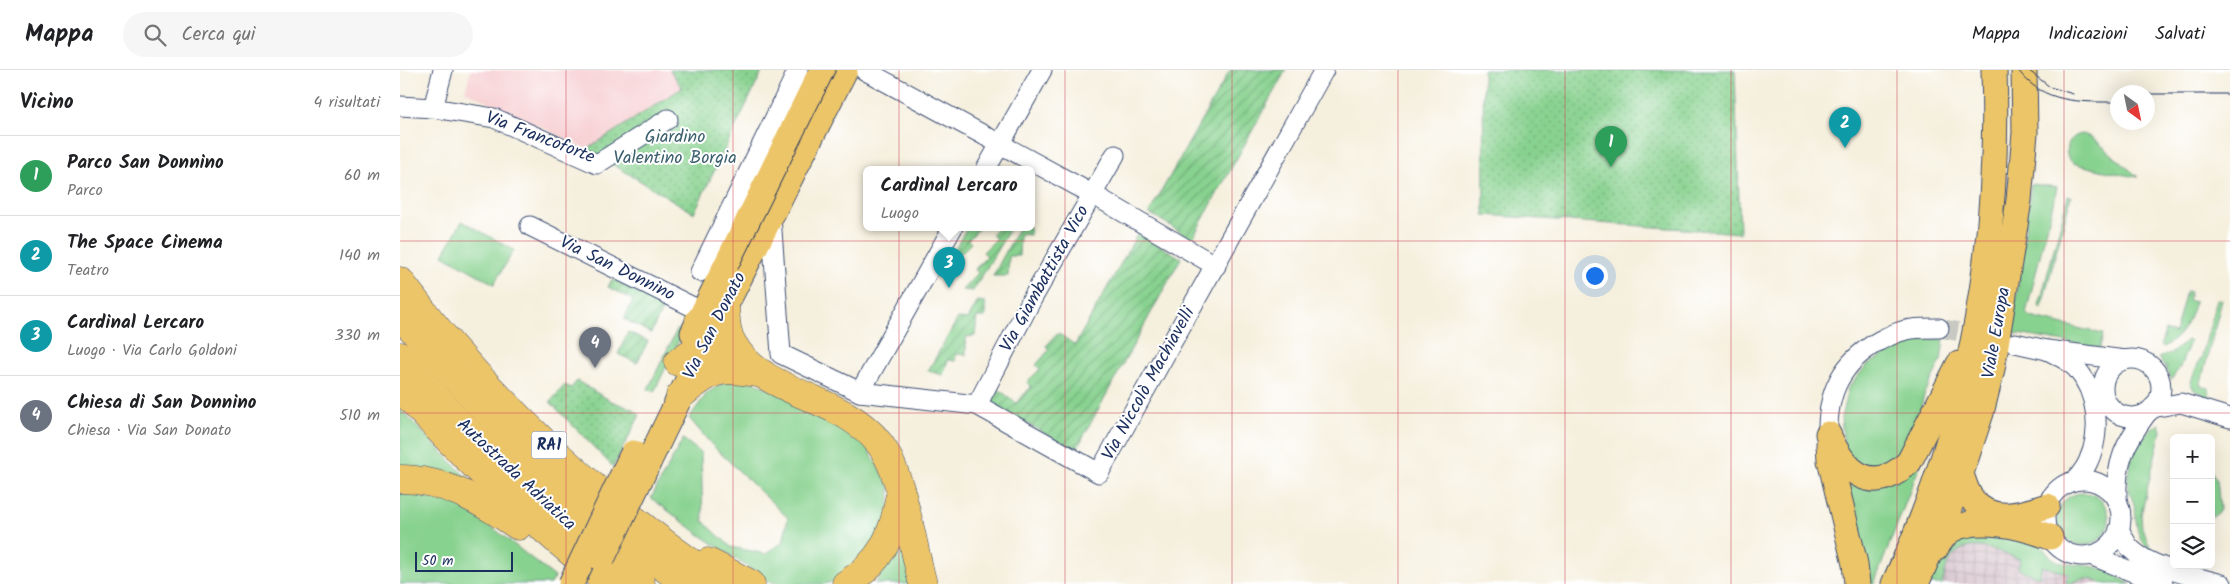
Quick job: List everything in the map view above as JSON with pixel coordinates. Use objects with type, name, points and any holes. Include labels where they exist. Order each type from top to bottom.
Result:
[{"type":"highway","name":"RA1","points":[[400,280],[452,344],[515,413],[587,480],[644,528],[722,584]]},
{"type":"highway","name":"Autostrada Adriatica","points":[[400,315],[472,397],[530,455],[590,510],[686,584]]},
{"type":"highway","points":[[678,362],[688,354],[708,322]]},
{"type":"highway","points":[[708,322],[712,359],[738,363],[763,374],[858,420],[870,431],[889,458],[900,492],[923,584]]},
{"type":"highway","points":[[708,322],[728,335],[738,363]]},
{"type":"highway","name":"Autostrada Adriatica","points":[[400,356],[452,415],[513,475],[605,556],[641,584]]},
{"type":"highway","points":[[680,396],[709,374],[738,363]]},
{"type":"highway","points":[[400,388],[499,490],[609,584]]},
{"type":"highway","points":[[400,479],[430,483],[467,495],[499,513],[602,584]]},
{"type":"highway","points":[[587,480],[715,567],[751,584]]},
{"type":"highway","points":[[846,584],[866,570],[884,548],[894,523],[900,492]]},
{"type":"main road","name":"Via San Donato","points":[[571,584],[641,457],[680,396],[708,322],[822,70]]},
{"type":"main road","name":"Via San Donato","points":[[708,322],[771,215],[845,70]]},
{"type":"main road","name":"Viale Europa","points":[[1894,584],[1928,504],[1951,438],[1969,366],[1988,251],[1993,193],[1994,70]]},
{"type":"main road","name":"Viale Europa","points":[[1918,584],[1949,509],[1981,413],[2001,321],[2022,170],[2025,132],[2024,70]]},
{"type":"main road","points":[[1828,434],[1838,454],[1856,473],[1876,480],[1896,474],[1909,462],[1947,388],[1968,342],[1979,310]]},
{"type":"main road","name":"Via San Donato","points":[[590,584],[678,362]]},
{"type":"main road","points":[[1828,434],[1830,460],[1855,564],[1857,584]]},
{"type":"main road","points":[[1961,474],[1974,502],[1995,513],[2015,516],[2047,506]]},
{"type":"main road","points":[[1918,584],[1943,537],[1950,531],[1962,526],[1980,524],[2018,526],[2050,537]]},
{"type":"street","points":[[433,108],[443,70]]},
{"type":"street","points":[[700,272],[798,70]]},
{"type":"street","points":[[864,70],[1092,194],[1216,266]]},
{"type":"street","points":[[988,166],[1042,70]]},
{"type":"street","name":"Via Niccolò Machiavelli","points":[[771,215],[782,354],[860,392],[977,405],[1099,473],[1324,70]]},
{"type":"street","name":"Via Francoforte","points":[[400,106],[433,108],[494,118],[597,164],[668,119]]},
{"type":"street","name":"Via Giambattista Vico","points":[[977,405],[1032,299],[1115,154]]},
{"type":"street","name":"Via San Donnino","points":[[530,226],[708,322]]},
{"type":"street","points":[[860,392],[951,231]]},
{"type":"street","points":[[1828,434],[1830,402],[1842,372],[1871,346],[1889,336],[1910,329],[1939,328]]},
{"type":"street","points":[[2015,343],[2047,350],[2125,360],[2134,359],[2150,365],[2170,396],[2181,403],[2230,418]]},
{"type":"street","points":[[2047,350],[2063,357],[2076,368],[2086,382],[2098,431]]},
{"type":"street","points":[[2125,360],[2109,370],[2105,379],[2103,388],[2109,406],[2124,416],[2134,417],[2181,403]]},
{"type":"street","points":[[2090,555],[2105,549],[2116,537],[2121,513],[2117,501],[2116,484],[2122,454],[2134,429],[2160,397],[2160,383]]},
{"type":"street","points":[[2105,397],[2098,431],[2088,464],[2075,481],[2059,489],[2047,506],[2045,522],[2050,537],[2067,552],[2075,555],[2090,555],[2163,584]]},
{"type":"street","points":[[2075,481],[2098,483],[2111,492],[2117,501]]},
{"type":"street","points":[[2119,529],[2127,544],[2142,557],[2162,566],[2222,584]]},
{"type":"shaded area","points":[[471,70],[670,70],[682,88],[587,149],[465,91]]},
{"type":"shaded area","points":[[1984,538],[2117,584],[1940,584],[1953,553]]},
{"type":"green space","name":"Giardino Valentino Borgia","points":[[670,70],[763,70],[694,213],[587,149],[682,88]]},
{"type":"green space","points":[[1230,70],[1286,70],[1192,239],[1149,213]]},
{"type":"green space","points":[[1483,70],[1735,70],[1740,233],[1484,215]]},
{"type":"green space","points":[[2083,134],[2093,138],[2138,177],[2072,162],[2067,154],[2068,145],[2074,137]]},
{"type":"green space","points":[[2031,184],[2057,187],[2026,313],[2030,317],[2103,334],[2100,348],[2012,333]]},
{"type":"green space","points":[[2068,196],[2071,196],[2041,309],[2039,306]]},
{"type":"green space","points":[[462,221],[514,250],[494,284],[443,255]]},
{"type":"green space","points":[[965,231],[976,231],[968,240],[971,243],[958,256],[962,261],[949,274],[944,270]]},
{"type":"green space","points":[[995,231],[1008,231],[973,291],[962,290],[978,273],[975,269],[987,256],[983,252],[996,239],[992,234]]},
{"type":"green space","points":[[1017,231],[1030,231],[1030,235],[1020,234],[1019,256],[1009,256],[1008,276],[993,276]]},
{"type":"green space","points":[[1138,233],[1181,258],[1076,450],[988,403],[997,388],[1016,403],[1031,387],[1027,382],[1040,369],[1036,365],[1049,350],[1046,346],[1058,333],[1075,345]]},
{"type":"green space","points":[[612,279],[664,306],[651,333],[624,319],[633,300],[608,287]]},
{"type":"green space","points":[[2186,291],[2190,292],[2188,300],[2195,302],[2190,316],[2180,333],[2163,347],[2161,344],[2165,331],[2175,333]]},
{"type":"green space","points":[[2217,299],[2222,300],[2200,386],[2209,388],[2209,395],[2213,398],[2212,403],[2202,400],[2203,394],[2194,390],[2190,382],[2202,356]]},
{"type":"green space","points":[[978,301],[985,302],[985,317],[977,317],[975,336],[966,337],[966,355],[956,354],[955,361],[948,360],[943,375],[928,371],[958,318],[968,319]]},
{"type":"green space","points":[[677,329],[683,332],[654,392],[648,389]]},
{"type":"green space","points":[[628,332],[648,341],[637,363],[618,354]]},
{"type":"green space","points":[[1927,339],[1944,339],[1941,361],[1924,395],[1915,430],[1901,459],[1876,470],[1854,461],[1844,445],[1841,418],[1848,388],[1866,366],[1899,346]]},
{"type":"green space","points":[[2187,340],[2190,342],[2180,367],[2171,380],[2166,369],[2168,367],[2165,367],[2158,358],[2173,352]]},
{"type":"green space","points":[[577,381],[611,401],[633,409],[640,415],[613,467],[550,402],[565,385],[571,388]]},
{"type":"green space","points":[[726,381],[754,382],[843,423],[865,444],[890,487],[889,521],[850,576],[825,584],[770,582],[699,534],[651,498],[683,439],[701,453],[703,521],[731,547],[766,554],[783,542],[788,518],[711,444],[689,418],[707,393]]},
{"type":"green space","points":[[400,409],[472,483],[400,469]]},
{"type":"green space","points":[[2159,424],[2161,431],[2141,515],[2142,528],[2151,549],[2139,536],[2128,477],[2135,450],[2145,435]]},
{"type":"green space","points":[[1929,442],[1874,584],[1870,584],[1846,477],[1859,484]]},
{"type":"green space","points":[[2215,477],[2217,480],[2220,509],[2215,515]]},
{"type":"green space","points":[[400,493],[453,502],[497,531],[555,577],[551,584],[400,584]]},
{"type":"green space","points":[[2078,493],[2088,493],[2102,500],[2109,514],[2109,524],[2102,538],[2088,545],[2078,545],[2068,541],[2061,534],[2057,524],[2057,514],[2061,504],[2068,497]]},
{"type":"green space","points":[[901,534],[913,584],[875,584],[892,558]]},
{"type":"green space","points":[[1998,535],[2039,543],[2052,558],[2058,561],[2100,568],[2131,584],[2107,584],[2084,579],[2069,584],[2066,582],[2069,574],[2042,566],[2039,577],[2018,569],[2020,559],[1993,550],[1975,547],[1958,551],[1951,558],[1946,567],[1942,584],[1929,584],[1942,558],[1953,544],[1970,538]]},
{"type":"tunnel","points":[[1939,328],[1987,337]]},
{"type":"tram line","points":[[738,269],[836,70]]},
{"type":"tram line","points":[[2018,70],[2028,81],[2051,95],[2076,101],[2110,102]]},
{"type":"tram line","points":[[2028,70],[2050,87],[2073,94]]},
{"type":"tram line","points":[[2155,94],[2230,94]]},
{"type":"place","name":"The Space Cinema","points":[[1845,148]]},
{"type":"place","name":"Parco San Donnino","points":[[1611,167]]},
{"type":"place","name":"Cardinal Lercaro","points":[[949,288]]},
{"type":"place","name":"Chiesa di San Donnino","points":[[595,368]]}]
